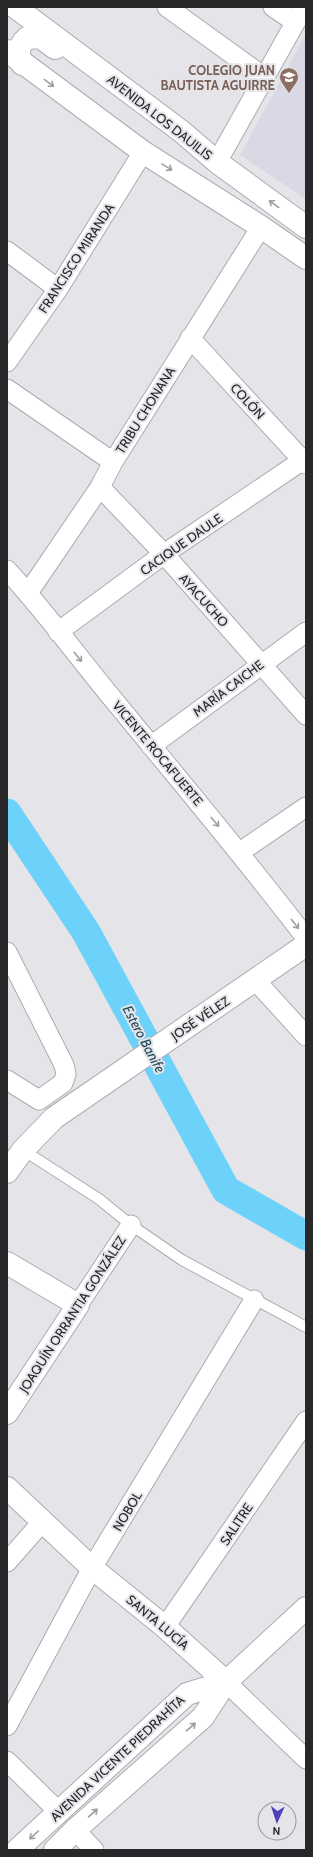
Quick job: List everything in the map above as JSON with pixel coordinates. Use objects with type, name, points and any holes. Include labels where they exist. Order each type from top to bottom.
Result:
[{"type":"street","points":[[7,20],[10,12],[8,7]]},
{"type":"street","name":"AVENIDA LOS DAUILIS","points":[[16,7],[181,131],[217,162],[306,227]]},
{"type":"street","points":[[167,7],[264,77]]},
{"type":"street","points":[[217,162],[300,15],[273,7]]},
{"type":"street","points":[[181,131],[143,112],[40,37],[27,38],[20,46],[19,57],[15,58],[143,152],[261,227],[306,258]]},
{"type":"street","name":"FRANCISCO MIRANDA","points":[[7,362],[58,289],[143,152]]},
{"type":"street","name":"TRIBU CHONANA","points":[[28,593],[100,487],[113,462],[261,227]]},
{"type":"street","points":[[7,251],[58,289]]},
{"type":"street","name":"COLÓN","points":[[190,338],[305,461]]},
{"type":"street","points":[[7,389],[113,462]]},
{"type":"street","name":"CACIQUE DAULE","points":[[58,632],[164,554],[305,461]]},
{"type":"street","name":"AYACUCHO","points":[[100,487],[164,554],[306,715]]},
{"type":"street","name":"VICENTE ROCAFUERTE","points":[[7,570],[28,593],[151,746],[240,852],[306,938]]},
{"type":"street","name":"MARÍA CAICHE","points":[[151,746],[261,663],[306,632]]},
{"type":"street","points":[[240,852],[306,807]]},
{"type":"street","name":"JOSÉ VÉLEZ","points":[[7,1172],[23,1150],[54,1118],[256,981],[306,945]]},
{"type":"street","points":[[7,952],[64,1065],[66,1074],[63,1083],[38,1100],[7,1080]]},
{"type":"street","points":[[256,981],[306,1036]]},
{"type":"street","name":"JOAQUÍN ORRANTIA GONZÁLEZ","points":[[7,1413],[131,1225]]},
{"type":"street","points":[[7,1263],[78,1306]]},
{"type":"street","name":"NOBOL","points":[[7,1726],[92,1568],[254,1300]]},
{"type":"street","name":"SALITRE","points":[[165,1627],[306,1421]]},
{"type":"street","name":"SANTA LUCÍA","points":[[7,1488],[92,1568],[165,1627],[226,1682],[306,1759]]},
{"type":"street","points":[[7,1562],[43,1521]]},
{"type":"street","name":"AVENIDA VICENTE PIEDRAHÍTA","points":[[55,1850],[75,1830],[203,1717],[226,1682],[306,1608]]},
{"type":"street","name":"AVENIDA VICENTE PIEDRAHÍTA","points":[[17,1850],[187,1694],[226,1682]]},
{"type":"street","points":[[7,1761],[59,1812]]},
{"type":"street","points":[[75,1830],[94,1850]]},
{"type":"lane","name":"JOAQUÍN ORRANTIA GONZÁLEZ","points":[[23,1150],[99,1199],[131,1225]]},
{"type":"lane","points":[[131,1225],[182,1260],[306,1327]]},
{"type":"shaded area","name":"COLEGIO JUAN BAUTISTA AGUIRRE","points":[[306,34],[306,199],[240,155]]},
{"type":"waterway","name":"Estero Banife","points":[[7,813],[86,932],[226,1190],[306,1236]]},
{"type":"place","name":"COLEGIO JUAN BAUTISTA AGUIRRE","points":[[289,94]]}]
